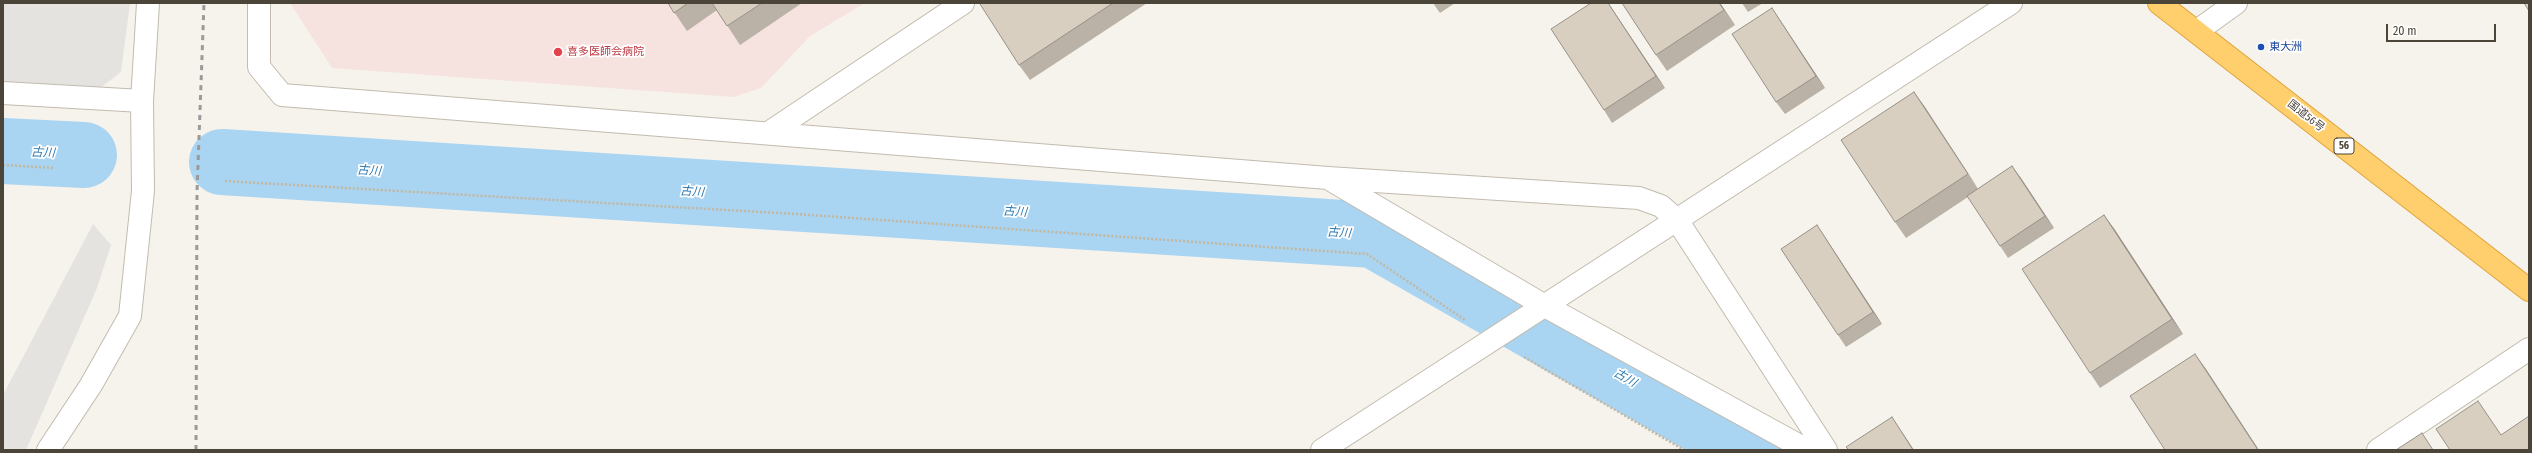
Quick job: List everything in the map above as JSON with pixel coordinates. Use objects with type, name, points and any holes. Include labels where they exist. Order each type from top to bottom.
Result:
[{"type":"highway","name":"国道56号","points":[[2159,3],[2529,290]]},
{"type":"street","points":[[48,450],[91,385],[130,316],[143,191],[142,101],[148,3]]},
{"type":"street","points":[[259,3],[259,67],[282,95],[770,132],[1328,178],[1639,198],[1661,206],[1676,220],[1826,450]]},
{"type":"street","points":[[770,132],[963,3]]},
{"type":"street","points":[[1322,450],[2011,3]]},
{"type":"street","points":[[2197,31],[2236,3]]},
{"type":"street","points":[[3,93],[142,101]]},
{"type":"street","points":[[1328,178],[1545,306],[1807,450]]},
{"type":"street","points":[[2378,450],[2529,349]]},
{"type":"path","points":[[3,165],[55,168]]},
{"type":"path","points":[[225,181],[804,214],[1367,254]]},
{"type":"shaded area","points":[[3,3],[130,3],[121,72],[100,88],[3,82]]},
{"type":"shaded area","name":"喜多医師会病院","points":[[290,3],[865,3],[810,36],[761,88],[734,97],[332,68]]},
{"type":"shaded area","points":[[93,224],[111,245],[97,288],[26,450],[3,450],[3,395]]},
{"type":"building","points":[[668,3],[688,3],[674,13]]},
{"type":"building","points":[[712,3],[762,3],[727,26]]},
{"type":"building","points":[[1113,3],[1019,65],[980,4]]},
{"type":"building","points":[[1591,3],[1608,3],[1656,76],[1604,110],[1551,29]]},
{"type":"building","points":[[1622,3],[1719,3],[1724,10],[1656,55]]},
{"type":"building","points":[[2524,3],[2529,3],[2529,11]]},
{"type":"building","points":[[1772,8],[1816,76],[1776,102],[1732,34]]},
{"type":"building","points":[[1914,92],[1968,174],[1895,222],[1841,140]]},
{"type":"building","points":[[2012,166],[2045,216],[2000,246],[1967,196]]},
{"type":"building","points":[[2104,215],[2172,319],[2090,373],[2022,269]]},
{"type":"building","points":[[1817,225],[1873,312],[1838,335],[1781,249]]},
{"type":"building","points":[[2195,354],[2258,450],[2165,450],[2130,396]]},
{"type":"building","points":[[2478,401],[2501,435],[2529,416],[2529,450],[2450,450],[2436,429]]},
{"type":"building","points":[[1892,417],[1913,450],[1849,450],[1846,447]]},
{"type":"building","points":[[2422,433],[2433,450],[2396,450]]},
{"type":"waterway","name":"古川","points":[[3,151],[84,155]]},
{"type":"waterway","name":"古川","points":[[222,162],[1374,235],[1752,450]]},
{"type":"railway","points":[[196,450],[197,192],[204,3]]},
{"type":"place","name":"東大洲","points":[[2261,47]]},
{"type":"place","name":"喜多医師会病院","points":[[558,52]]}]
